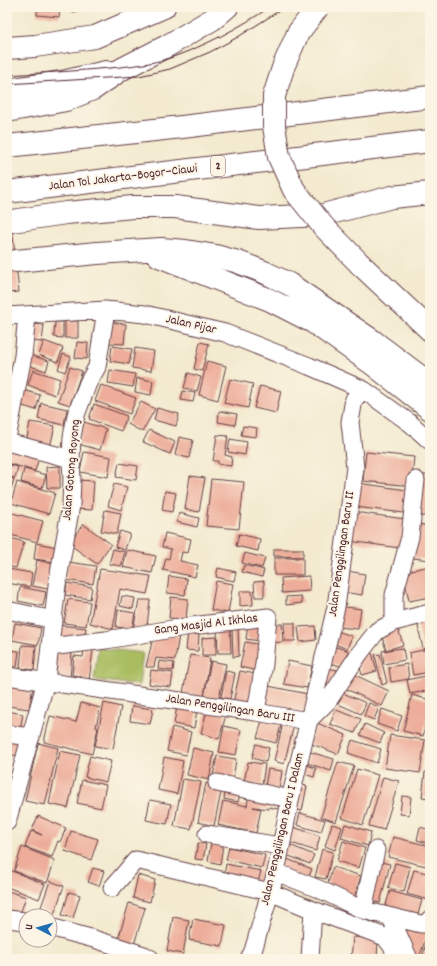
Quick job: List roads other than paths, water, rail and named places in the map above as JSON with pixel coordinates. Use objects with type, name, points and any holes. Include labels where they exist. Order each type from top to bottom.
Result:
[{"type":"main road","points":[[7,48],[35,46],[95,37],[164,7]]},
{"type":"main road","points":[[7,111],[66,100],[93,89],[122,69],[207,23],[227,7]]},
{"type":"main road","points":[[318,7],[298,33],[284,65],[274,96],[274,126],[279,157],[294,190],[323,226],[360,264],[430,330]]},
{"type":"main road","points":[[7,90],[62,82],[122,69]]},
{"type":"main road","points":[[7,146],[182,127],[430,97]]},
{"type":"main road","name":"Jalan Tol Jakarta–Bogor–Ciawi","points":[[7,192],[430,141]]},
{"type":"main road","points":[[12,221],[66,213],[133,207],[175,207],[259,218],[323,215],[392,197],[430,193]]},
{"type":"main road","points":[[143,249],[270,300],[313,322],[374,365],[430,409]]},
{"type":"main road","points":[[16,261],[143,249],[186,251],[216,256],[238,262],[289,284],[373,341],[430,384]]},
{"type":"street","name":"Jalan Pijar","points":[[7,316],[106,310],[145,314],[225,333],[310,366],[364,390],[410,423],[430,441]]},
{"type":"street","name":"Jalan Gotong Royong","points":[[46,681],[58,585],[71,505],[72,437],[76,415],[88,383],[97,367],[106,310]]},
{"type":"street","points":[[7,439],[23,356],[27,315]]},
{"type":"street","name":"Jalan Penggilingan Baru II","points":[[308,721],[337,599],[355,468],[350,422],[354,399],[364,390]]},
{"type":"street","points":[[7,442],[71,459]]},
{"type":"street","points":[[394,622],[394,595],[410,537],[416,480]]},
{"type":"street","points":[[7,610],[54,620]]},
{"type":"street","name":"Jalan Penggilingan Baru III","points":[[7,676],[256,712],[308,721],[328,701],[359,654],[377,631],[394,622],[430,613]]},
{"type":"street","name":"Gang Masjid Al Ikhlas","points":[[50,647],[106,640],[191,626],[268,617],[264,664],[256,712]]},
{"type":"street","points":[[7,822],[46,681]]},
{"type":"street","name":"Jalan Penggilingan Baru I Dalam","points":[[249,959],[253,951],[276,872],[280,846],[308,721]]},
{"type":"street","points":[[7,734],[31,737]]},
{"type":"street","points":[[217,783],[290,799]]},
{"type":"street","points":[[207,834],[280,846]]},
{"type":"street","points":[[363,910],[376,850]]},
{"type":"street","points":[[112,888],[136,860],[270,892],[385,937],[393,948],[396,959]]},
{"type":"street","points":[[276,872],[321,890],[363,910],[420,924],[428,921]]},
{"type":"street","points":[[310,959],[313,910]]},
{"type":"street","points":[[391,918],[409,959]]},
{"type":"street","points":[[7,919],[18,920]]},
{"type":"street","points":[[58,929],[144,955],[151,959]]},
{"type":"tram line","points":[[7,75],[110,68],[163,60],[196,48],[222,36],[270,7]]},
{"type":"tram line","points":[[7,84],[139,76],[170,69],[210,52],[238,37],[285,7]]}]
